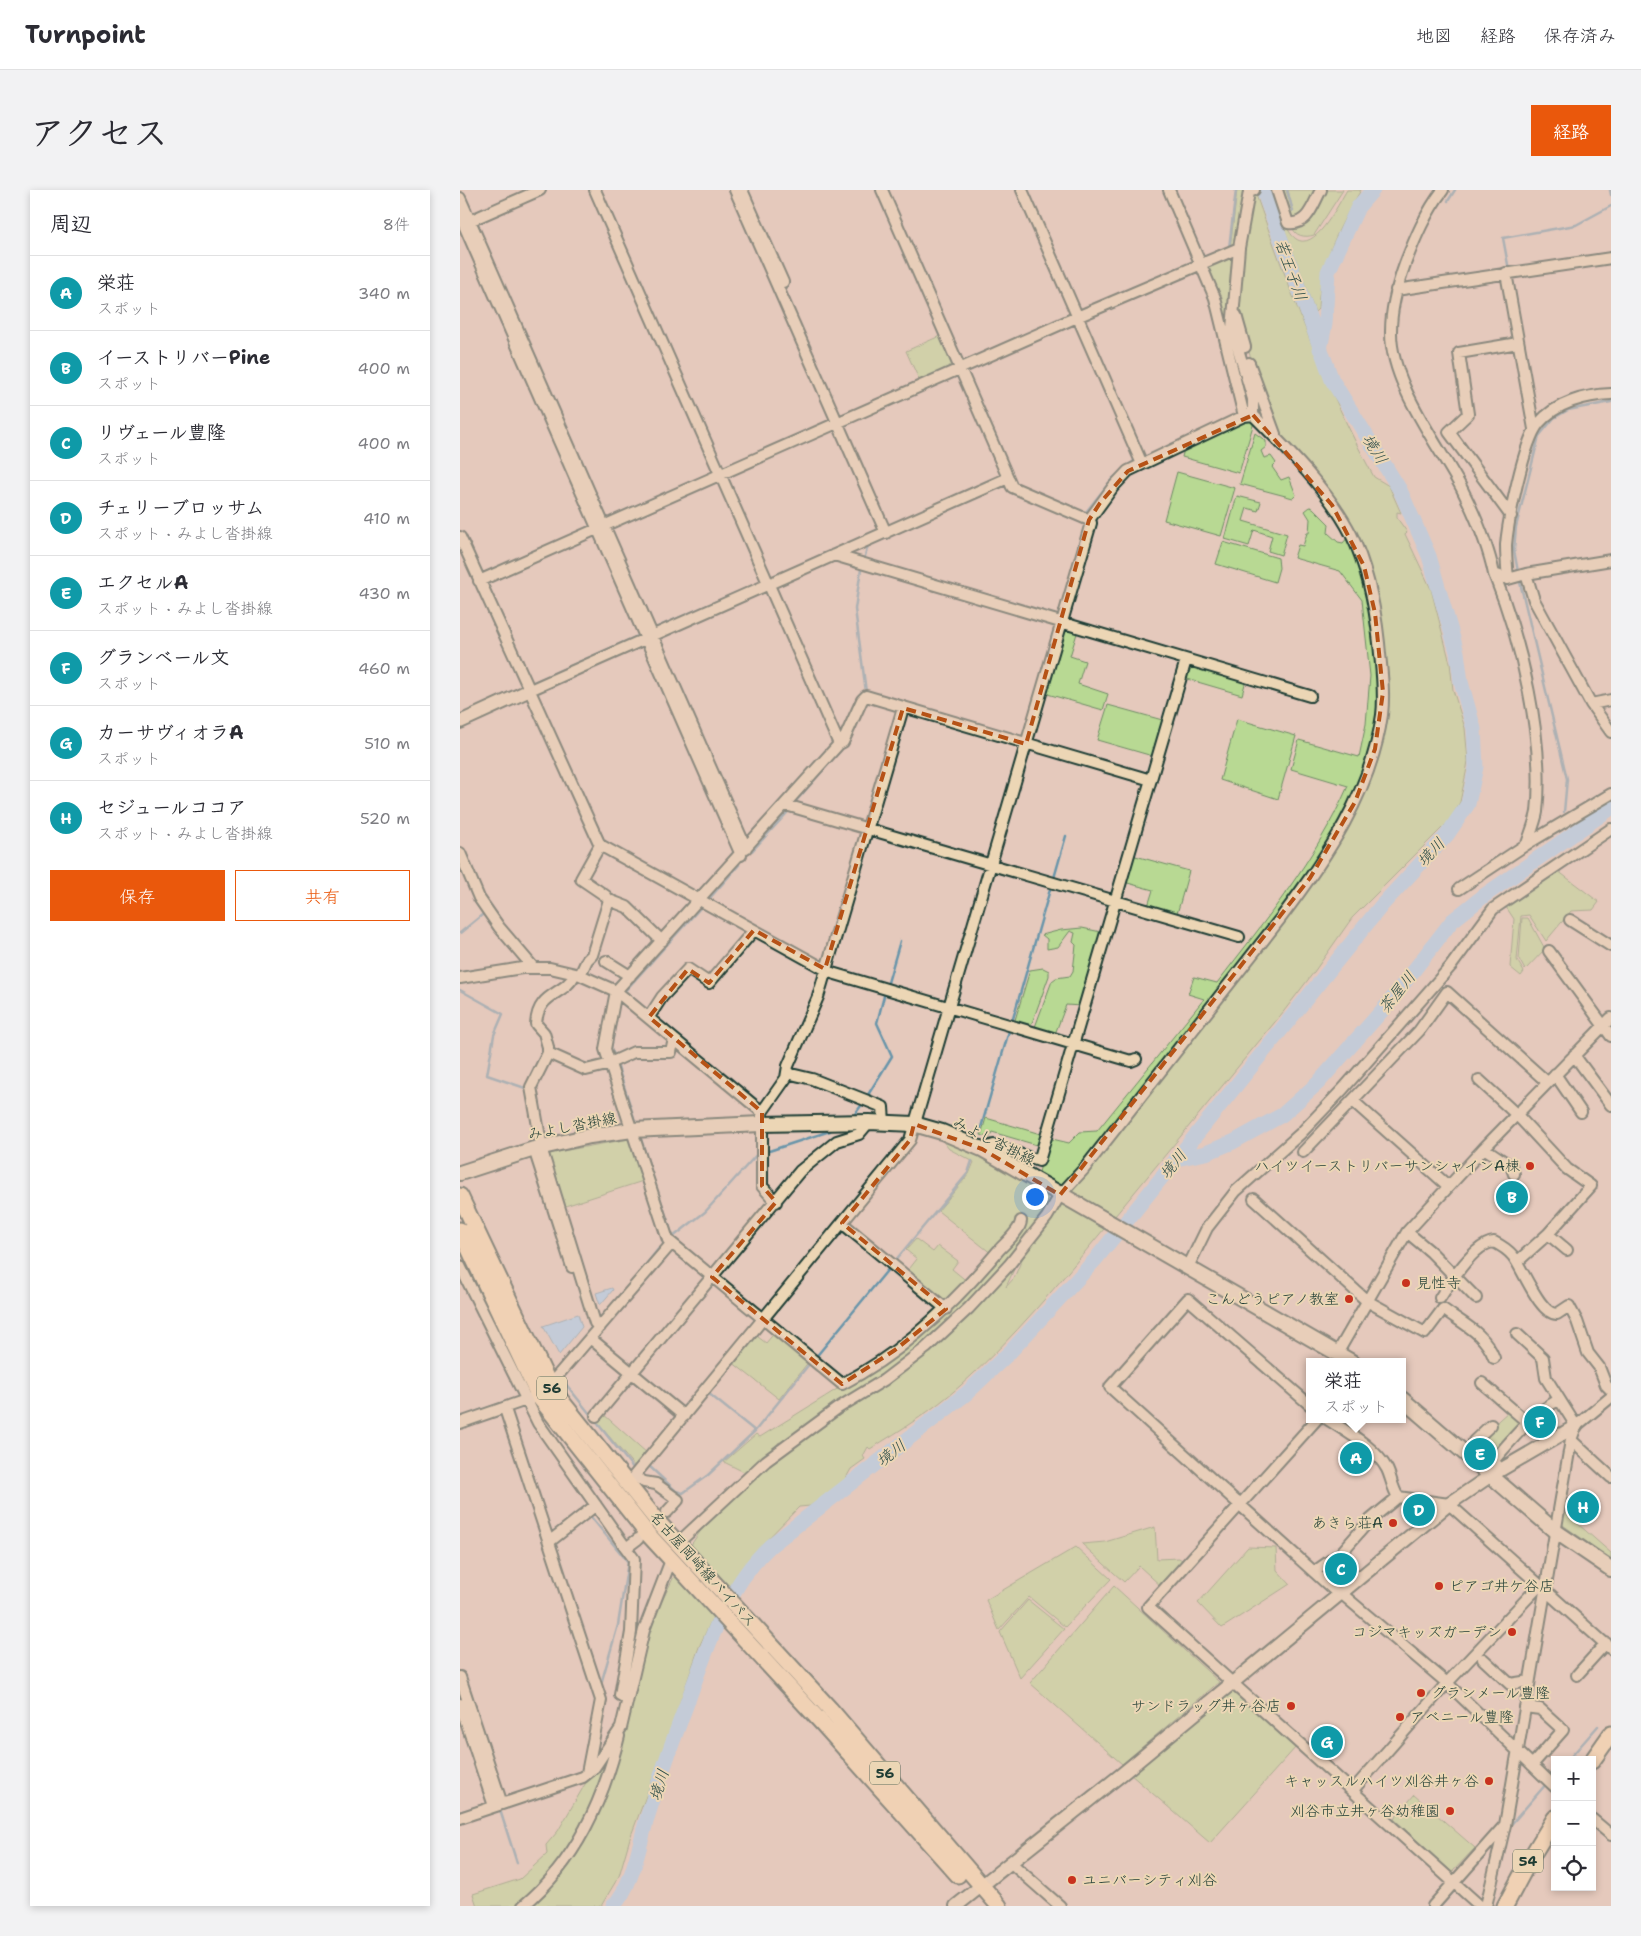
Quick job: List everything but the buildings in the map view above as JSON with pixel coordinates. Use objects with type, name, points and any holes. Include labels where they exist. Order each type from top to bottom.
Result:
[{"type":"main road","name":"みよし沓掛線","points":[[460,1173],[538,1148],[632,1130],[761,1118],[914,1124],[942,1132],[982,1149],[1345,1358]]},
{"type":"main road","name":"名古屋岡崎線バイパス","points":[[460,1196],[538,1394],[830,1709],[977,1889],[986,1906]]},
{"type":"main road","name":"名古屋岡崎線バイパス","points":[[460,1230],[538,1394],[646,1532],[977,1889],[999,1906]]},
{"type":"main road","points":[[1406,1402],[1495,1468],[1555,1530],[1611,1569]]},
{"type":"main road","points":[[1596,1756],[1611,1734]]},
{"type":"main road","name":"54","points":[[1505,1906],[1551,1825]]},
{"type":"street","points":[[463,221],[540,190]]},
{"type":"street","points":[[595,190],[839,744]]},
{"type":"street","points":[[735,190],[889,532]]},
{"type":"street","points":[[742,190],[840,422]]},
{"type":"street","points":[[882,190],[1012,487],[1089,520]]},
{"type":"street","points":[[1022,190],[1142,464]]},
{"type":"street","points":[[682,1548],[766,1461],[838,1408],[884,1380],[926,1348],[969,1308],[1009,1265],[1047,1217],[1060,1195],[1084,1169],[1236,977],[1310,878],[1344,825],[1362,787],[1375,749],[1382,715],[1382,669],[1375,613],[1364,566],[1350,534],[1332,505],[1278,440],[1248,415],[1215,298],[1169,190]]},
{"type":"street","points":[[1278,190],[1288,223],[1295,224],[1305,219],[1322,190]]},
{"type":"street","points":[[1443,190],[1416,236],[1396,290],[1390,332],[1397,366],[1419,417],[1462,490],[1479,528],[1506,604],[1523,664],[1532,717],[1538,774],[1537,813],[1527,844]]},
{"type":"street","points":[[1089,520],[1122,476],[1142,464],[1248,415],[1253,400],[1232,329],[1239,248],[1251,191]]},
{"type":"street","points":[[460,198],[463,221],[744,851]]},
{"type":"street","points":[[479,581],[600,526],[1239,248]]},
{"type":"street","points":[[1396,290],[1611,258]]},
{"type":"street","points":[[1506,273],[1534,429],[1511,516],[1506,544],[1508,579]]},
{"type":"street","points":[[1234,307],[1248,360],[1278,440]]},
{"type":"street","points":[[1511,516],[1449,432],[1468,414],[1459,353],[1518,343]]},
{"type":"street","points":[[1534,429],[1549,413],[1567,403],[1590,396],[1611,394]]},
{"type":"street","points":[[460,722],[1008,478]]},
{"type":"street","points":[[667,1512],[678,1500],[656,1484],[644,1482],[634,1476],[910,1140],[1091,523],[1089,520]]},
{"type":"street","points":[[460,537],[600,845],[825,969],[949,1008],[1131,1061],[1136,1059]]},
{"type":"street","points":[[834,555],[1310,696]]},
{"type":"street","points":[[1494,574],[1508,579],[1526,574],[1611,560]]},
{"type":"street","points":[[1526,574],[1534,600],[1591,704],[1611,732]]},
{"type":"street","points":[[982,1149],[994,1145],[1039,1161],[1186,660]]},
{"type":"street","points":[[1020,1221],[1020,1224],[1006,1242],[946,1309],[895,1350],[842,1384],[676,1246],[671,1244],[605,1049],[616,991],[786,805],[839,744],[843,742],[862,700],[866,696],[1152,780]]},
{"type":"street","points":[[1591,704],[1611,700]]},
{"type":"street","points":[[776,1202],[762,1186],[761,1118],[787,1073],[788,1066],[818,997],[866,828],[903,708]]},
{"type":"street","points":[[1459,889],[1527,844],[1611,794]]},
{"type":"street","points":[[786,805],[1239,937]]},
{"type":"street","points":[[1185,1266],[1207,1228],[1236,1191],[1300,1134],[1343,1089],[1452,966],[1493,909],[1611,829]]},
{"type":"street","points":[[600,845],[581,879],[609,900],[627,907],[662,941]]},
{"type":"street","points":[[460,853],[479,898],[499,927],[533,968]]},
{"type":"street","points":[[609,900],[592,955],[572,981],[545,1000],[536,1016],[536,1024],[544,1033],[548,1053],[531,1087],[538,1148],[590,1326],[633,1374],[684,1416]]},
{"type":"street","points":[[1570,920],[1611,946]]},
{"type":"street","points":[[649,1016],[662,997],[688,969],[709,983],[754,930]]},
{"type":"street","points":[[1549,952],[1611,1036]]},
{"type":"street","points":[[606,960],[630,976]]},
{"type":"street","points":[[460,978],[533,968],[550,968],[577,975],[616,991],[649,1016],[761,1118]]},
{"type":"street","points":[[1303,1152],[1354,1102],[1419,1031],[1447,992],[1547,1082]]},
{"type":"street","points":[[1347,1358],[1367,1301],[1407,1232],[1484,1148],[1611,1018]]},
{"type":"street","points":[[548,1053],[586,1070],[610,1064],[634,1052],[671,1052],[674,1039]]},
{"type":"street","points":[[1574,1055],[1611,1105]]},
{"type":"street","points":[[787,1073],[812,1079],[883,1106],[884,1123]]},
{"type":"street","points":[[1555,1074],[1582,1112]]},
{"type":"street","points":[[1479,1080],[1517,1115],[1567,1169],[1591,1186],[1548,1234],[1518,1262]]},
{"type":"street","points":[[1354,1102],[1448,1186]]},
{"type":"street","points":[[596,1416],[633,1374],[752,1226],[776,1202],[800,1171],[837,1141],[859,1134],[869,1122]]},
{"type":"street","points":[[1484,1148],[1511,1166],[1514,1174]]},
{"type":"street","points":[[1254,1199],[1367,1301],[1425,1333],[1443,1309],[1476,1331],[1486,1341],[1494,1358]]},
{"type":"street","points":[[842,1223],[946,1309]]},
{"type":"street","points":[[1407,1232],[1432,1252],[1476,1298]]},
{"type":"street","points":[[1548,1234],[1567,1250]]},
{"type":"street","points":[[1440,1298],[1454,1276],[1483,1245],[1489,1243],[1504,1247],[1518,1262],[1536,1296],[1550,1312],[1557,1314],[1569,1306],[1577,1321],[1588,1354],[1599,1367],[1606,1385],[1611,1390]]},
{"type":"street","points":[[460,1423],[505,1409],[538,1394],[595,1333],[671,1244]]},
{"type":"street","points":[[460,1266],[538,1394],[538,1423],[634,1559],[631,1632],[620,1694],[627,1699]]},
{"type":"street","points":[[1306,1402],[1188,1299],[1110,1387],[1239,1506],[1447,1684],[1551,1783]]},
{"type":"street","points":[[1518,1334],[1543,1358],[1546,1378],[1576,1426]]},
{"type":"street","points":[[1482,1383],[1527,1422]]},
{"type":"street","points":[[956,1906],[1122,1774],[1495,1468],[1576,1426],[1611,1397]]},
{"type":"street","points":[[1495,1468],[1527,1422],[1544,1408],[1558,1400]]},
{"type":"street","points":[[505,1409],[601,1700],[587,1773]]},
{"type":"street","points":[[1313,1423],[1148,1607],[1480,1906]]},
{"type":"street","points":[[1333,1423],[1366,1445],[1381,1460],[1388,1471],[1391,1484],[1398,1497]]},
{"type":"street","points":[[1491,1425],[1474,1441],[1495,1468]]},
{"type":"street","points":[[1486,1906],[1505,1825],[1525,1707],[1542,1588],[1555,1530],[1571,1440],[1576,1426]]},
{"type":"street","points":[[1571,1440],[1611,1476]]},
{"type":"street","points":[[1314,1572],[1341,1553],[1370,1520],[1398,1497],[1449,1504],[1608,1646],[1577,1675]]},
{"type":"street","points":[[549,1542],[596,1505]]},
{"type":"street","points":[[626,1548],[638,1539]]},
{"type":"street","points":[[523,1906],[552,1877],[578,1843],[599,1803],[621,1728],[644,1630],[674,1563]]},
{"type":"street","points":[[1353,1790],[1447,1684],[1542,1588]]},
{"type":"street","points":[[1483,1659],[1510,1684],[1529,1681]]},
{"type":"street","points":[[460,1677],[498,1805]]},
{"type":"street","points":[[460,1704],[498,1805]]},
{"type":"street","points":[[1525,1707],[1540,1709],[1563,1730],[1532,1765]]},
{"type":"street","points":[[460,1818],[583,1777],[594,1768],[621,1728]]},
{"type":"street","points":[[1596,1822],[1611,1835]]},
{"type":"street","points":[[1433,1906],[1505,1825]]},
{"type":"street","points":[[1010,1862],[1060,1906]]},
{"type":"highlighted area","points":[[1253,415],[1332,505],[1364,566],[1375,613],[1383,692],[1375,749],[1355,802],[1310,878],[1060,1195],[982,1149],[914,1124],[910,1140],[842,1223],[946,1309],[895,1350],[842,1384],[712,1277],[776,1202],[762,1186],[762,1112],[649,1017],[688,969],[709,983],[754,930],[825,969],[903,708],[1026,744],[1089,520],[1100,503],[1128,471]]},
{"type":"green space","points":[[1237,190],[1245,190],[1235,245],[1230,250]]},
{"type":"green space","points":[[1270,190],[1275,190],[1289,231],[1297,240],[1306,241],[1314,237],[1322,228],[1347,190],[1361,190],[1338,232],[1326,262],[1319,293],[1318,309],[1315,312]]},
{"type":"green space","points":[[1280,190],[1286,190],[1293,211],[1288,190],[1319,190],[1303,217],[1290,219]]},
{"type":"green space","points":[[1325,190],[1343,190],[1314,235],[1304,236],[1297,234],[1292,226]]},
{"type":"green space","points":[[1255,192],[1309,337],[1339,408],[1374,477],[1389,486],[1401,513],[1397,512],[1397,518],[1407,532],[1405,534],[1431,589],[1450,663],[1453,690],[1465,728],[1468,761],[1460,802],[1450,820],[1352,918],[1284,1011],[1115,1216],[1069,1190],[1238,978],[1366,785],[1385,683],[1355,537],[1283,444],[1253,366],[1239,317],[1238,281],[1251,194]]},
{"type":"green space","points":[[1235,253],[1233,284],[1248,405],[1245,404],[1206,268]]},
{"type":"green space","points":[[942,335],[955,367],[921,384],[906,351]]},
{"type":"green space","points":[[1247,418],[1254,422],[1239,473],[1182,457],[1184,449]]},
{"type":"green space","points":[[1255,433],[1266,441],[1266,447],[1261,451],[1264,458],[1271,456],[1276,463],[1272,467],[1281,480],[1289,477],[1296,495],[1293,498],[1240,484]]},
{"type":"green space","points":[[1177,472],[1235,488],[1221,536],[1164,520]]},
{"type":"green space","points":[[1237,496],[1261,502],[1258,511],[1247,508],[1243,521],[1287,534],[1281,555],[1268,551],[1272,536],[1254,530],[1249,546],[1225,539]]},
{"type":"green space","points":[[1310,507],[1329,524],[1328,533],[1338,542],[1343,543],[1348,537],[1351,537],[1372,607],[1380,692],[1375,736],[1347,816],[1308,878],[1084,1165],[1062,1186],[1039,1172],[1048,1138],[1069,1143],[1080,1132],[1097,1131],[1204,999],[1188,994],[1194,977],[1217,983],[1288,889],[1321,839],[1335,813],[1348,786],[1291,769],[1299,740],[1359,757],[1366,724],[1370,676],[1362,600],[1340,571],[1294,558],[1298,545],[1303,546],[1307,533],[1309,533],[1310,519],[1305,511]]},
{"type":"green space","points":[[1223,542],[1278,558],[1279,568],[1275,582],[1216,564]]},
{"type":"green space","points":[[1063,628],[1078,630],[1070,656],[1085,661],[1078,684],[1108,694],[1103,710],[1044,693]]},
{"type":"green space","points":[[1188,664],[1246,680],[1242,695],[1184,678]]},
{"type":"green space","points":[[1108,705],[1166,721],[1156,757],[1097,740]]},
{"type":"green space","points":[[1237,719],[1296,736],[1278,799],[1220,780]]},
{"type":"green space","points":[[1132,855],[1189,871],[1177,914],[1148,906],[1153,890],[1124,882]]},
{"type":"green space","points":[[1558,871],[1599,902],[1593,910],[1571,911],[1546,941],[1529,915],[1521,916],[1517,960],[1524,972],[1521,976],[1510,967],[1514,919],[1506,907]]},
{"type":"green space","points":[[1522,918],[1528,918],[1545,949],[1525,970],[1519,959]]},
{"type":"green space","points":[[1082,928],[1101,932],[1081,1006],[1066,1005],[1055,1034],[1037,1030],[1035,1027],[1052,981],[1056,978],[1070,976],[1073,971],[1076,945],[1073,942],[1075,933],[1070,931],[1058,947],[1047,949],[1047,939],[1042,935],[1061,930]]},
{"type":"green space","points":[[1043,968],[1049,971],[1049,976],[1032,1023],[1028,1026],[1016,1023],[1015,1020],[1030,970]]},
{"type":"green space","points":[[986,1118],[1044,1135],[1040,1146],[992,1132],[989,1138],[981,1135]]},
{"type":"green space","points":[[629,1139],[643,1181],[562,1207],[546,1154]]},
{"type":"green space","points":[[941,1139],[977,1155],[1047,1196],[1045,1209],[1035,1228],[974,1299],[912,1357],[836,1406],[784,1444],[779,1442],[768,1455],[746,1473],[724,1462],[756,1434],[760,1437],[895,1353],[917,1336],[948,1310],[1022,1225],[1022,1221],[1019,1220],[1018,1224],[992,1254],[938,1211],[969,1174],[974,1162],[949,1149]]},
{"type":"green space","points":[[1059,1202],[1104,1229],[1070,1270],[999,1349],[950,1395],[905,1427],[870,1449],[868,1447],[863,1456],[865,1459],[851,1469],[842,1485],[810,1506],[799,1507],[753,1554],[724,1593],[699,1647],[664,1749],[630,1838],[619,1876],[601,1906],[528,1906],[585,1835],[657,1611],[686,1552],[706,1523],[729,1497],[744,1489],[787,1449],[885,1382],[1020,1256],[1006,1287],[1014,1278],[1028,1245]]},
{"type":"green space","points":[[916,1239],[933,1252],[938,1246],[958,1261],[952,1269],[969,1283],[944,1305],[906,1273],[917,1259],[906,1250]]},
{"type":"green space","points":[[776,1331],[810,1360],[779,1399],[732,1362],[754,1334],[766,1343]]},
{"type":"green space","points":[[1509,1411],[1521,1420],[1520,1424],[1495,1454],[1491,1454],[1479,1443],[1479,1438]]},
{"type":"green space","points":[[602,1413],[648,1454],[636,1468],[596,1421]]},
{"type":"green space","points":[[1562,1510],[1611,1553],[1611,1559],[1560,1523]]},
{"type":"green space","points":[[1155,1527],[1157,1559],[1179,1558],[1185,1562],[1162,1587],[1139,1566],[1124,1582],[1082,1544],[1105,1542]]},
{"type":"green space","points":[[1076,1547],[1111,1579],[1065,1627],[1029,1597],[999,1630],[986,1600]]},
{"type":"green space","points":[[1248,1547],[1276,1548],[1277,1570],[1290,1584],[1222,1628],[1198,1603]]},
{"type":"green space","points":[[1114,1586],[1219,1682],[1122,1764],[1030,1683]]},
{"type":"green space","points":[[1028,1600],[1064,1629],[1020,1678],[1000,1632]]},
{"type":"green space","points":[[1231,1691],[1296,1747],[1210,1843],[1130,1774]]},
{"type":"green space","points":[[617,1737],[597,1802],[551,1874],[519,1906],[477,1906],[473,1894],[520,1879],[547,1854],[546,1845],[558,1831],[588,1779]]},
{"type":"green space","points":[[1414,1795],[1475,1848],[1452,1872],[1394,1819]]},
{"type":"water","points":[[612,1288],[613,1290],[600,1305],[596,1293]]},
{"type":"water","points":[[578,1314],[582,1327],[559,1355],[543,1326]]},
{"type":"waterway","points":[[1229,248],[1236,190]]},
{"type":"waterway","name":"境川","points":[[613,1906],[620,1898],[631,1876],[662,1773],[710,1640],[741,1580],[770,1546],[967,1393],[1010,1352],[1095,1260],[1382,905],[1447,835],[1468,804],[1476,767],[1474,729],[1461,682],[1457,652],[1429,556],[1400,490],[1332,380],[1263,190]]},
{"type":"waterway","points":[[1287,190],[1293,211]]},
{"type":"waterway","name":"境川","points":[[1320,349],[1325,324],[1328,272],[1358,207],[1373,190]]},
{"type":"waterway","points":[[1448,201],[1455,190]]},
{"type":"waterway","points":[[1610,190],[1611,195]]},
{"type":"waterway","points":[[1509,270],[1503,238],[1576,225],[1611,206]]},
{"type":"waterway","points":[[1518,572],[1514,550],[1516,527],[1539,436],[1554,418],[1568,410],[1611,402]]},
{"type":"waterway","points":[[1082,512],[1086,512],[1112,479],[1134,461]]},
{"type":"waterway","points":[[864,560],[868,545],[958,506]]},
{"type":"waterway","points":[[861,569],[855,609],[866,692]]},
{"type":"waterway","points":[[1519,578],[1567,779],[1564,812]]},
{"type":"waterway","points":[[653,629],[761,582]]},
{"type":"waterway","points":[[532,683],[640,635]]},
{"type":"waterway","points":[[797,800],[846,744]]},
{"type":"waterway","name":"茶屋川","points":[[1176,1159],[1206,1153],[1233,1142],[1282,1115],[1318,1083],[1387,1005],[1452,921],[1485,895],[1611,808]]},
{"type":"waterway","points":[[752,851],[787,813]]},
{"type":"waterway","name":"茶屋川","points":[[1573,826],[1577,832]]},
{"type":"waterway","points":[[1054,878],[1066,836]]},
{"type":"waterway","points":[[709,899],[739,865]]},
{"type":"waterway","points":[[1012,1022],[1051,886]]},
{"type":"waterway","points":[[625,991],[702,906]]},
{"type":"waterway","points":[[460,933],[482,915]]},
{"type":"waterway","points":[[887,986],[900,941]]},
{"type":"waterway","points":[[460,990],[503,1014],[494,1035],[487,1075],[528,1089]]},
{"type":"waterway","points":[[866,1098],[892,1056],[877,1023],[885,992]]},
{"type":"waterway","points":[[615,1056],[611,1049],[616,1019]]},
{"type":"waterway","points":[[980,1131],[1009,1031]]},
{"type":"waterway","points":[[617,1064],[635,1121]]},
{"type":"waterway","points":[[855,1114],[863,1103]]},
{"type":"waterway","points":[[766,1152],[830,1131]]},
{"type":"waterway","points":[[641,1139],[656,1187]]},
{"type":"waterway","points":[[660,1198],[673,1237],[705,1212],[758,1153]]},
{"type":"waterway","points":[[894,1262],[968,1173],[972,1161]]},
{"type":"waterway","points":[[627,1288],[659,1248]]},
{"type":"waterway","points":[[815,1358],[890,1267]]},
{"type":"waterway","points":[[648,1465],[676,1491],[683,1493],[708,1475],[755,1431],[810,1363]]},
{"type":"waterway","points":[[565,1383],[634,1469]]},
{"type":"waterway","points":[[708,1393],[755,1431]]},
{"type":"waterway","points":[[475,1412],[496,1405]]},
{"type":"waterway","points":[[591,1517],[628,1562],[618,1625],[601,1684]]},
{"type":"waterway","points":[[1572,1756],[1598,1726]]},
{"type":"waterway","points":[[1508,1828],[1547,1783]]},
{"type":"waterway","points":[[504,1798],[546,1784]]},
{"type":"waterway","points":[[460,1812],[489,1803]]},
{"type":"waterway","points":[[500,1810],[517,1863]]},
{"type":"waterway","points":[[1459,1885],[1480,1861]]},
{"type":"waterway","points":[[1441,1906],[1456,1889]]},
{"type":"place","name":"ハイツイーストリバーサンシャインA棟","points":[[1530,1166]]},
{"type":"place","name":"イーストリバーPine","points":[[1512,1197]]},
{"type":"place","name":"見性寺","points":[[1406,1283]]},
{"type":"place","name":"こんどうピアノ教室","points":[[1349,1299]]},
{"type":"place","name":"グランベール文","points":[[1540,1422]]},
{"type":"place","name":"エクセルA","points":[[1480,1454]]},
{"type":"place","name":"栄荘","points":[[1356,1458]]},
{"type":"place","name":"セジュールココア","points":[[1583,1507]]},
{"type":"place","name":"チェリーブロッサム","points":[[1419,1510]]},
{"type":"place","name":"あきら荘A","points":[[1393,1523]]},
{"type":"place","name":"リヴェール豊隆","points":[[1341,1569]]},
{"type":"place","name":"ピアゴ井ケ谷店","points":[[1439,1586]]},
{"type":"place","name":"コジマキッズガーデン","points":[[1512,1632]]},
{"type":"place","name":"グランメール豊隆","points":[[1421,1693]]},
{"type":"place","name":"サンドラッグ井ヶ谷店","points":[[1291,1706]]},
{"type":"place","name":"アベニール豊隆","points":[[1400,1717]]},
{"type":"place","name":"カーサヴィオラA","points":[[1327,1742]]},
{"type":"place","name":"キャッスルハイツ刈谷井ヶ谷","points":[[1489,1781]]},
{"type":"place","name":"刈谷市立井ヶ谷幼稚園","points":[[1450,1811]]},
{"type":"place","name":"ユニバーシティ刈谷","points":[[1072,1880]]},
{"type":"water label","name":"若王子川","points":[[1291,270]]}]
